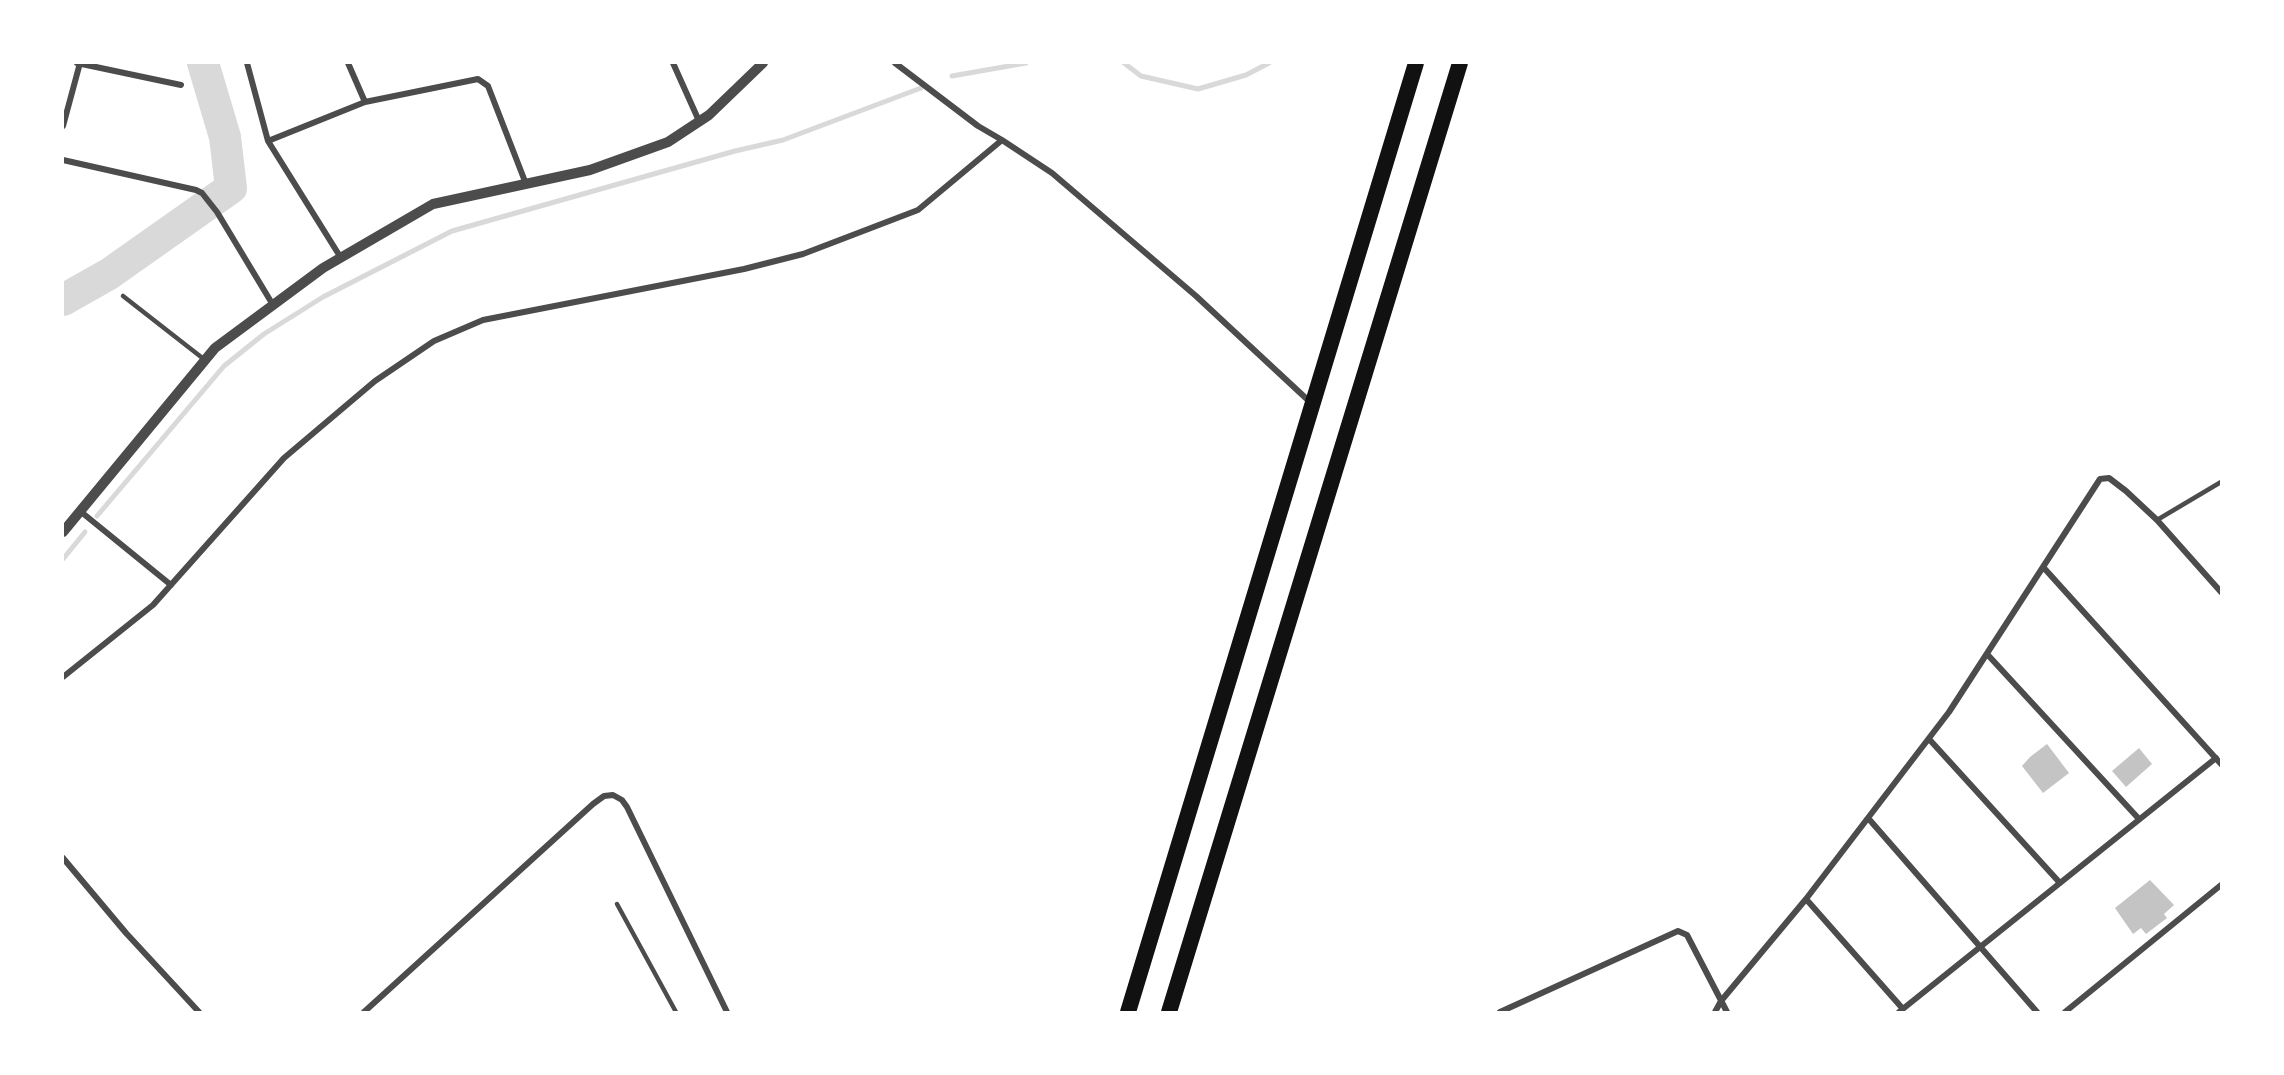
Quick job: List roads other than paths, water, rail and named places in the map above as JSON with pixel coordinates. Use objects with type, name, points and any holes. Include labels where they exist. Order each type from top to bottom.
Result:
[{"type":"highway","points":[[1128,1012],[1416,63]]},
{"type":"highway","points":[[1169,1012],[1460,63]]},
{"type":"street","points":[[63,126],[79,63],[181,85]]},
{"type":"street","points":[[248,63],[268,141],[341,258]]},
{"type":"street","points":[[348,63],[365,102]]},
{"type":"street","points":[[673,63],[699,121]]},
{"type":"street","points":[[63,532],[215,348],[323,268],[433,204],[590,170],[668,142],[709,115],[763,63]]},
{"type":"street","points":[[895,63],[978,126],[1061,181],[1316,398]]},
{"type":"street","points":[[268,141],[365,102],[478,79],[488,86],[526,185]]},
{"type":"street","points":[[63,677],[153,604],[284,458],[375,381],[434,341],[483,320],[744,269],[803,254],[918,210],[1002,140]]},
{"type":"street","points":[[63,160],[202,193],[217,213],[273,305]]},
{"type":"street","points":[[1715,1012],[1721,1001],[1806,899],[1929,739],[2103,478],[2109,478],[2157,520],[2221,592]]},
{"type":"street","points":[[80,511],[171,585]]},
{"type":"street","points":[[2044,568],[2221,764]]},
{"type":"street","points":[[1987,654],[2139,819]]},
{"type":"street","points":[[1929,739],[2060,883]]},
{"type":"street","points":[[1806,899],[1901,1010],[2216,758]]},
{"type":"street","points":[[364,1012],[593,804],[604,796],[613,795],[622,800],[627,807],[727,1012]]},
{"type":"street","points":[[1868,818],[2037,1012]]},
{"type":"street","points":[[63,858],[126,933],[199,1012]]},
{"type":"street","points":[[2065,1012],[2221,885]]},
{"type":"street","points":[[1500,1012],[1678,931],[1687,935],[1727,1012]]},
{"type":"lane","points":[[123,296],[205,360]]},
{"type":"lane","points":[[2157,520],[2221,482]]},
{"type":"lane","points":[[616,904],[676,1012]]},
{"type":"waterway","points":[[63,300],[109,274],[231,188],[225,137],[203,63]]},
{"type":"waterway","points":[[952,76],[1026,63]]},
{"type":"waterway","points":[[1124,63],[1141,76],[1198,89],[1246,75],[1269,63]]},
{"type":"waterway","points":[[97,516],[224,366],[264,334],[323,297],[452,231],[735,151],[783,140],[921,88]]},
{"type":"waterway","points":[[63,559],[85,532]]}]
